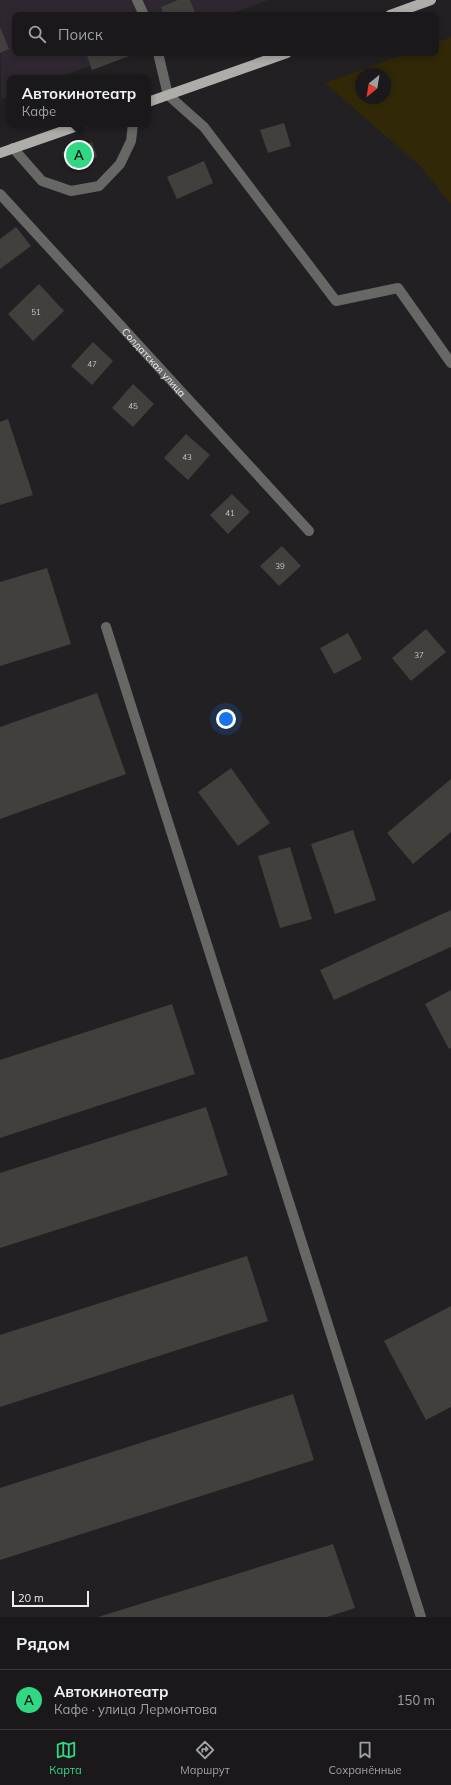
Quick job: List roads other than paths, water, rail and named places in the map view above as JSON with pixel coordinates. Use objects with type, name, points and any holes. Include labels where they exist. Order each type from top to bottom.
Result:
[{"type":"main road","points":[[398,12],[431,0]]},
{"type":"main road","points":[[151,101],[278,56]]},
{"type":"main road","points":[[0,153],[74,127]]},
{"type":"street","points":[[137,0],[143,12]]},
{"type":"street","points":[[159,56],[168,94],[204,127],[336,301],[398,288],[451,363]]},
{"type":"street","points":[[13,148],[42,181],[71,191],[99,186],[120,164],[131,141],[133,127]]},
{"type":"street","name":"Солдатская улица","points":[[0,194],[309,531]]},
{"type":"street","points":[[106,627],[421,1617]]},
{"type":"place","name":"Автокинотеатр","points":[[79,155]]}]
